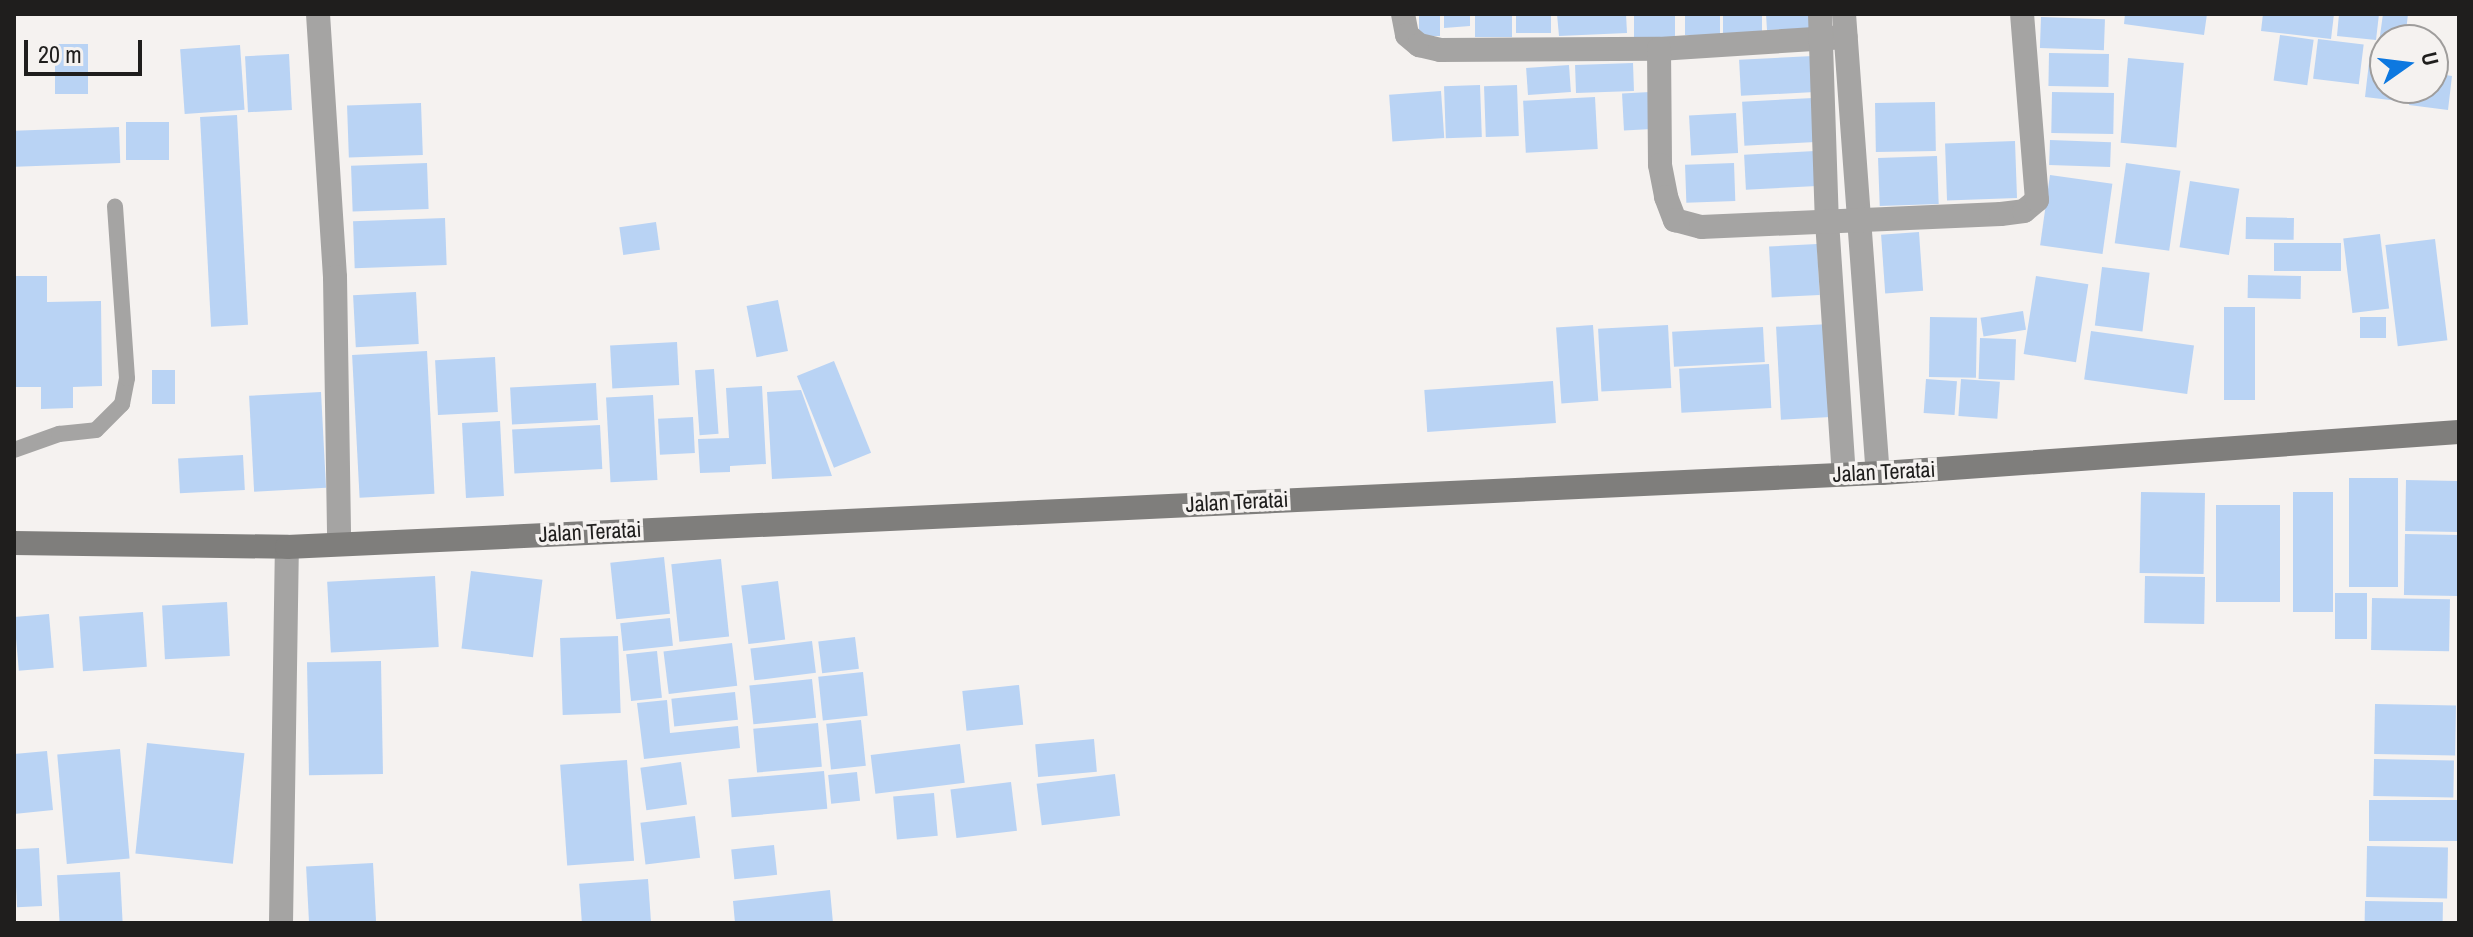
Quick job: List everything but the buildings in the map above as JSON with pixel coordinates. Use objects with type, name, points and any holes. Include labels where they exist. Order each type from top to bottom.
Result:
[{"type":"street","points":[[318,14],[335,277],[339,544]]},
{"type":"street","points":[[1403,14],[1407,35],[1419,45],[1440,50],[1659,49],[1819,39],[1845,26],[1878,473]]},
{"type":"street","points":[[1820,14],[1827,221],[1844,474]]},
{"type":"street","points":[[1659,49],[1660,165],[1666,197],[1675,220],[1701,227],[2001,214],[2024,211],[2037,200],[2022,14]]},
{"type":"street","name":"Jalan Teratai","points":[[14,543],[287,547],[1878,473],[2459,432]]},
{"type":"street","points":[[281,923],[287,547]]},
{"type":"lane","points":[[14,450],[59,434],[96,430],[122,404],[127,378],[115,206]]}]
